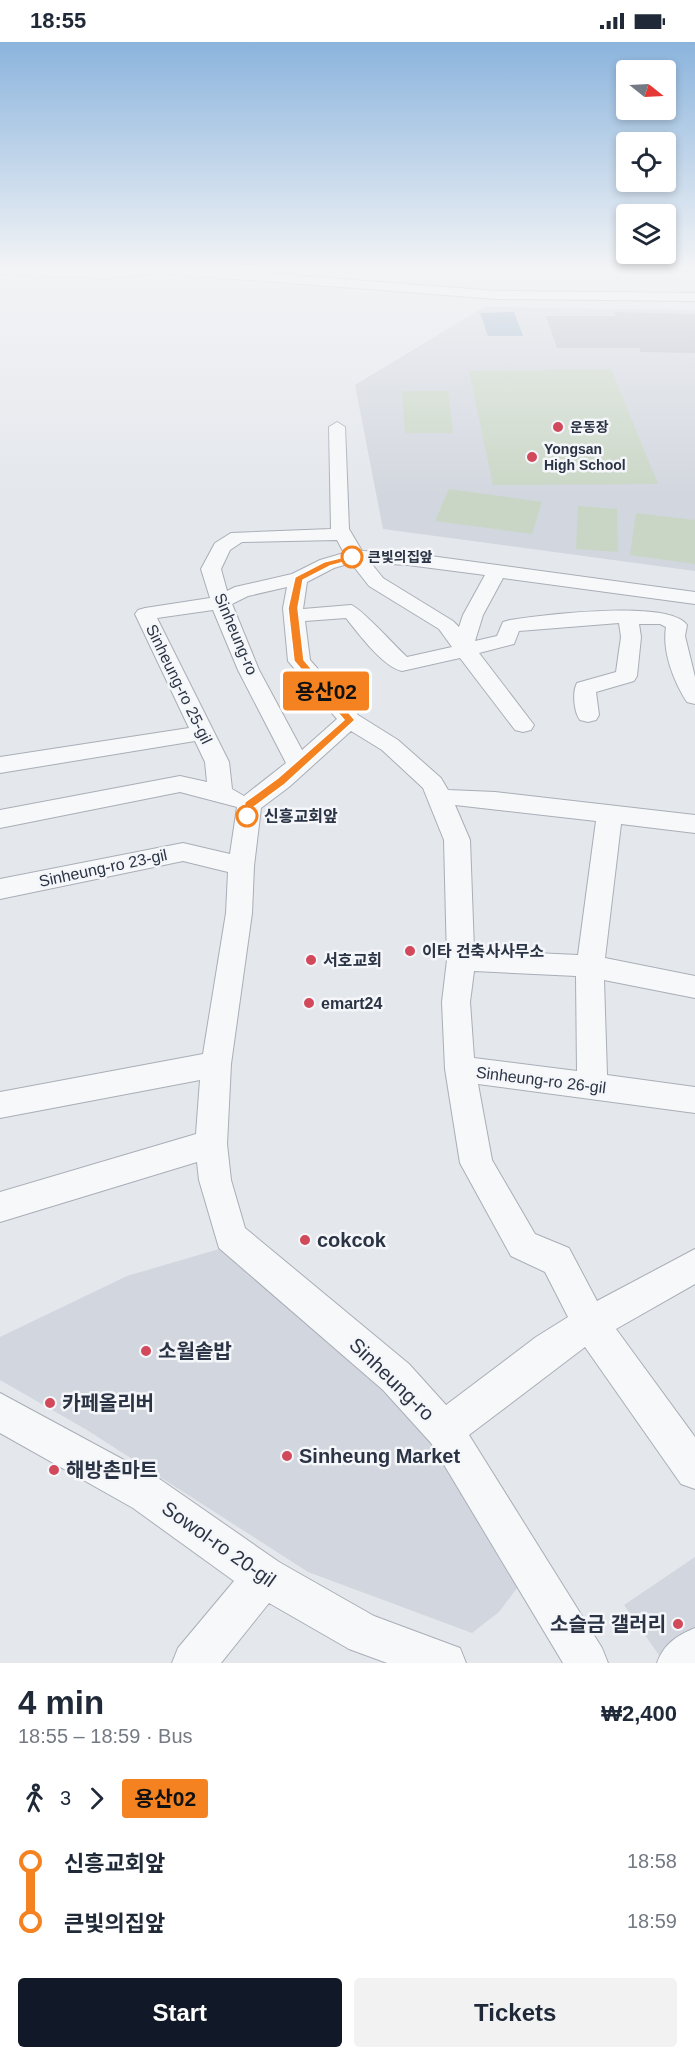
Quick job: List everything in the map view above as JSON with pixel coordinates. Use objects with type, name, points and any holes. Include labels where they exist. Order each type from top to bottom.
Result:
[{"type":"street","points":[[337,427],[349,545],[376,582],[446,625],[462,649],[523,724]]},
{"type":"street","name":"Sinheung-ro","points":[[299,765],[269,711],[219,603],[211,569],[222,547],[238,537],[349,545],[408,559],[497,571],[653,605],[695,598]]},
{"type":"street","name":"Sinheung-ro","points":[[219,603],[242,591],[298,579],[327,564],[349,545]]},
{"type":"street","points":[[462,649],[473,615],[497,571]]},
{"type":"street","points":[[0,819],[180,784],[220,793],[249,805],[299,765],[350,720],[299,661],[294,616],[298,579]]},
{"type":"street","name":"Sinheung-ro 25-gil","points":[[219,603],[145,614],[217,762],[220,793]]},
{"type":"street","points":[[294,616],[351,610],[371,635],[402,665],[507,640],[510,626],[537,622],[628,617],[653,605],[664,618],[677,625],[675,636],[683,675],[695,697]]},
{"type":"street","points":[[588,715],[585,688],[626,676],[631,637],[628,617]]},
{"type":"street","name":"Sinheung-ro 26-gil","points":[[350,720],[390,745],[434,784],[457,840],[461,960],[456,1002],[460,1069],[695,1100]]},
{"type":"street","points":[[0,765],[202,733]]},
{"type":"street","points":[[440,800],[455,797],[495,800],[695,824]]},
{"type":"street","name":"Sinheung-ro","points":[[249,805],[241,866],[239,913],[216,1064],[211,1144],[215,1180],[231,1237],[396,1377],[444,1430],[587,1663]]},
{"type":"street","points":[[592,1086],[590,966],[610,812]]},
{"type":"street","name":"Sinheung-ro 23-gil","points":[[0,889],[183,852],[241,866]]},
{"type":"street","points":[[461,960],[590,966],[695,987]]},
{"type":"street","points":[[0,1105],[216,1064]]},
{"type":"street","points":[[460,1069],[476,1163],[523,1245],[557,1260],[590,1323],[695,1470]]},
{"type":"street","points":[[0,1206],[211,1144]]},
{"type":"street","points":[[444,1430],[549,1350],[590,1323],[647,1294],[695,1265]]},
{"type":"street","name":"Sowol-ro 20-gil","points":[[0,1412],[147,1494],[264,1578],[364,1634],[445,1663]]},
{"type":"street","points":[[193,1663],[264,1578]]},
{"type":"street","points":[[678,1663],[695,1649]]},
{"type":"shaded area","name":"Yongsan High School","points":[[422,345],[695,345],[695,571],[383,529],[355,385]]},
{"type":"shaded area","name":"Sinheung Market","points":[[226,1247],[394,1389],[467,1482],[523,1580],[499,1612],[472,1633],[308,1572],[87,1430],[0,1380],[0,1337],[127,1276]]},
{"type":"shaded area","name":"소슬금 갤러리","points":[[695,1557],[695,1632],[661,1658],[624,1605]]},
{"type":"green space","name":"운동장","points":[[611,369],[658,484],[493,485],[469,371]]},
{"type":"green space","points":[[402,391],[448,391],[453,433],[405,433]]},
{"type":"green space","points":[[449,489],[542,502],[532,534],[435,521]]},
{"type":"green space","points":[[578,506],[617,509],[618,552],[576,549]]},
{"type":"green space","points":[[636,513],[695,520],[695,564],[630,555]]},
{"type":"building","points":[[556,345],[695,345],[695,353],[641,352],[639,348],[557,348]]},
{"type":"bus line","name":"용산02","points":[[247,816],[249,805],[281,781],[350,720],[299,661],[293,608],[298,579],[327,564],[352,557]]},
{"type":"place","name":"운동장","points":[[558,427]]},
{"type":"place","name":"Yongsan High School","points":[[532,457]]},
{"type":"place","name":"큰빛의집앞","points":[[352,557]]},
{"type":"place","name":"신흥교회앞","points":[[247,816]]},
{"type":"place","name":"이타 건축사사무소","points":[[410,951]]},
{"type":"place","name":"서호교회","points":[[311,960]]},
{"type":"place","name":"emart24","points":[[309,1003]]},
{"type":"place","name":"cokcok","points":[[305,1240]]},
{"type":"place","name":"소월솥밥","points":[[146,1351]]},
{"type":"place","name":"카페올리버","points":[[50,1403]]},
{"type":"place","name":"Sinheung Market","points":[[287,1456]]},
{"type":"place","name":"해방촌마트","points":[[54,1470]]},
{"type":"place","name":"소슬금 갤러리","points":[[678,1624]]}]
